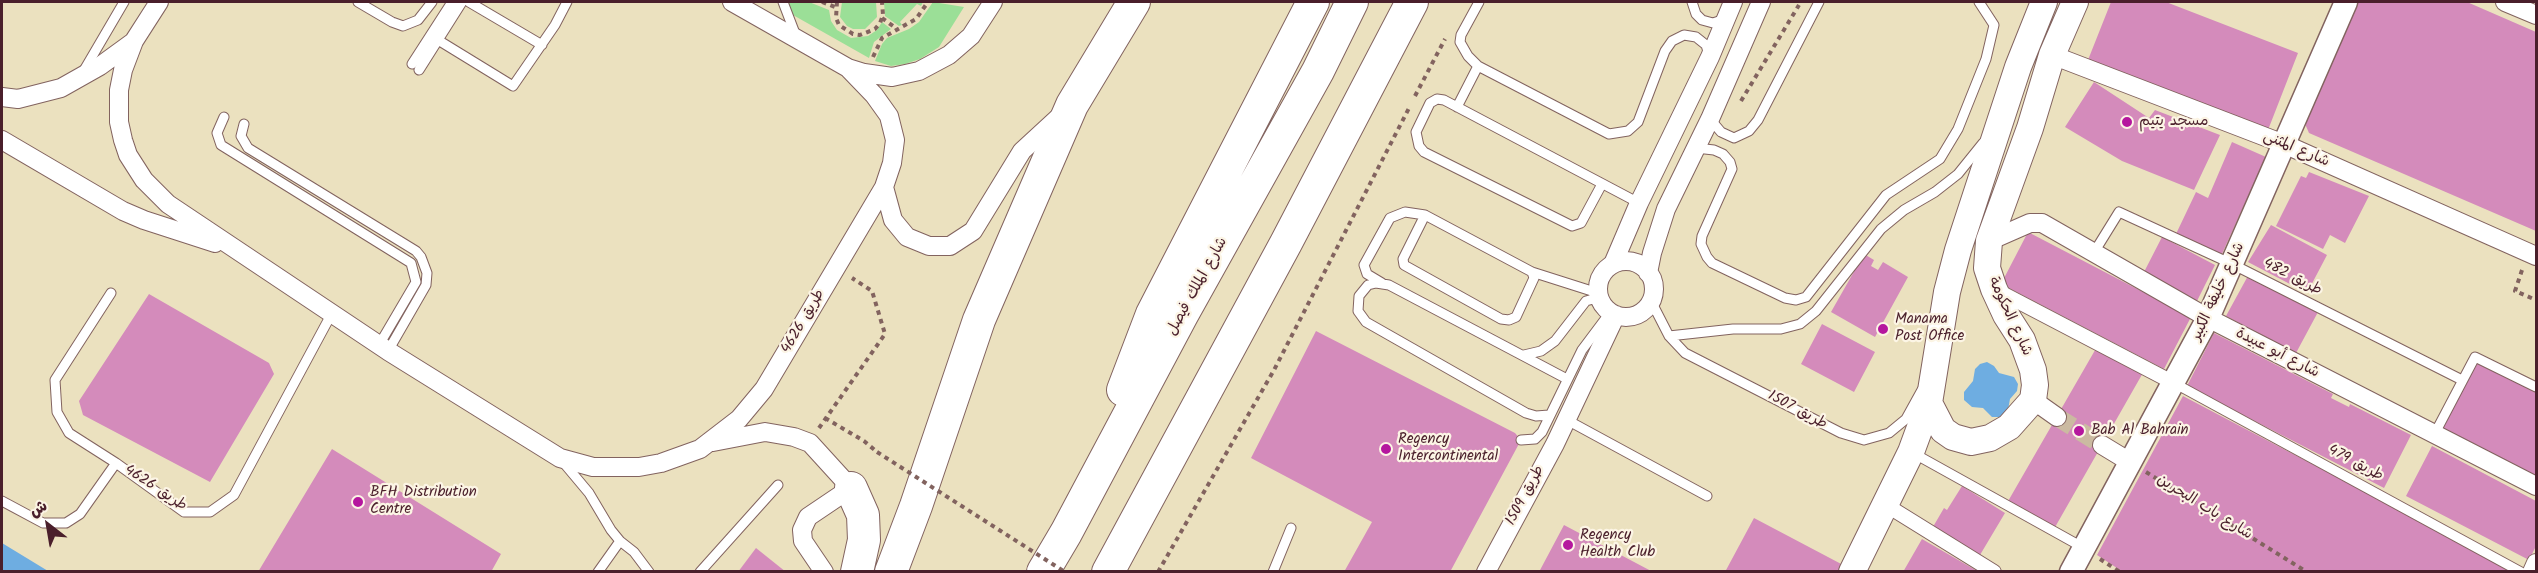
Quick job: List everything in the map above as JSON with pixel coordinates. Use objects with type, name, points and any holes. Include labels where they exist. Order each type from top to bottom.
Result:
[{"type":"highway","points":[[891,572],[916,506],[979,320],[1072,105],[1134,2]]},
{"type":"highway","points":[[1066,533],[1152,314],[1313,2]]},
{"type":"highway","name":"شارع الملك فيصل","points":[[1043,572],[1182,315],[1318,71],[1352,2]]},
{"type":"highway","points":[[1108,572],[1286,243],[1412,2]]},
{"type":"highway","points":[[851,488],[860,504],[863,523],[864,540],[857,572]]},
{"type":"main road","points":[[2018,67],[2023,2]]},
{"type":"main road","points":[[1852,572],[1911,452],[1929,403],[1947,292],[1958,250],[2018,67],[2044,2]]},
{"type":"main road","name":"شارع الحكومة","points":[[2033,400],[2036,386],[2027,353],[1994,289],[1987,268],[1989,241],[2030,128],[2052,55],[2075,2]]},
{"type":"main road","points":[[1929,403],[1943,430],[1953,437],[1971,442],[1990,438],[2009,427],[2033,400]]},
{"type":"street","name":"طريق 4626","points":[[159,2],[134,41],[123,70],[118,98],[119,122],[128,155],[144,180],[168,204],[384,348],[560,458],[593,467],[639,467],[661,464],[700,449],[739,418],[764,389],[884,187],[895,151],[893,128],[882,105],[848,68]]},
{"type":"street","name":"طريق 4626","points":[[732,2],[848,68],[864,74],[892,77],[902,76],[935,64],[950,55],[971,36],[993,2]]},
{"type":"street","points":[[1613,264],[1639,203],[1710,57],[1733,2]]},
{"type":"street","points":[[1648,273],[1666,209],[1696,148],[1716,126],[1761,2]]},
{"type":"street","name":"شارع خليفة الكبير","points":[[2071,572],[2208,318],[2346,2]]},
{"type":"street","points":[[2505,2],[2536,15]]},
{"type":"street","name":"طريق 4626","points":[[2,97],[18,99],[42,95],[79,78],[134,41]]},
{"type":"street","name":"شارع المثنى","points":[[2052,55],[2284,144],[2532,254]]},
{"type":"street","points":[[884,187],[893,220],[907,237],[929,246],[950,246],[973,231],[1022,151],[1072,105]]},
{"type":"street","name":"طريق 4626","points":[[2,140],[123,211],[231,248]]},
{"type":"street","name":"شارع أبو عبيدة","points":[[1989,241],[2030,223],[2042,223],[2208,318],[2536,486]]},
{"type":"street","points":[[1620,261],[1636,263],[1648,273],[1654,288],[1651,301],[1637,314],[1609,307],[1601,276],[1613,264],[1620,261]]},
{"type":"street","points":[[1994,289],[2174,384]]},
{"type":"street","name":"طريق 1509","points":[[1486,572],[1566,420],[1609,307]]},
{"type":"street","points":[[2033,400],[2057,417]]},
{"type":"street","name":"طريق 4626","points":[[709,443],[765,432],[810,443]]},
{"type":"street","points":[[810,443],[851,488],[808,517],[802,530],[803,541],[824,572]]},
{"type":"street","points":[[2102,445],[2130,462]]},
{"type":"street","points":[[1886,505],[1994,572]]},
{"type":"street","points":[[2532,572],[2536,563]]},
{"type":"lane","points":[[79,78],[124,2]]},
{"type":"lane","points":[[358,2],[392,22],[404,26],[418,20],[432,2]]},
{"type":"lane","points":[[452,2],[416,67],[438,40],[462,2]]},
{"type":"lane","points":[[469,2],[542,45]]},
{"type":"lane","points":[[438,40],[513,86],[542,45],[567,2]]},
{"type":"lane","points":[[783,2],[797,38]]},
{"type":"lane","points":[[1479,2],[1466,24],[1461,42],[1468,56],[1478,66],[1602,132],[1615,134],[1628,131],[1641,117],[1665,51],[1672,41],[1683,35],[1696,37],[1706,45],[1710,57]]},
{"type":"lane","points":[[1692,2],[1696,14],[1702,20],[1713,23],[1725,19]]},
{"type":"lane","points":[[1716,126],[1734,138],[1744,135],[1758,120],[1819,2]]},
{"type":"lane","points":[[1696,148],[1714,150],[1723,154],[1730,162],[1732,169],[1702,236],[1701,244],[1707,257],[1712,262],[1790,300],[1806,297],[1886,195],[1940,159],[1958,129],[1986,59],[1994,25],[1979,2]]},
{"type":"lane","points":[[1457,107],[1478,66]]},
{"type":"lane","points":[[1602,184],[1581,223],[1572,226],[1424,152],[1419,146],[1416,132],[1430,103],[1441,99],[1639,203]]},
{"type":"lane","points":[[1669,336],[1733,329],[1781,329],[1800,324],[1816,311],[1881,229],[1904,210],[1935,192],[1958,174],[1983,144],[2004,111]]},
{"type":"lane","points":[[224,117],[217,134],[221,145],[411,263],[416,282],[384,348]]},
{"type":"lane","points":[[244,124],[241,136],[248,148],[416,251],[422,257],[427,273],[426,285],[384,348]]},
{"type":"lane","points":[[1567,379],[1366,274],[1364,265],[1390,218],[1399,212],[1425,215],[1532,272],[1609,307]]},
{"type":"lane","name":"طريق 482","points":[[2093,254],[2119,212],[2232,264],[2462,380]]},
{"type":"lane","points":[[1425,215],[1403,259],[1404,266],[1502,319],[1509,320],[1516,317],[1534,278],[1532,272]]},
{"type":"lane","points":[[1382,283],[1368,285],[1359,296],[1358,311],[1366,322],[1526,413],[1536,416],[1549,415]]},
{"type":"lane","name":"طريق 4626","points":[[111,293],[55,380],[57,412],[69,434],[116,463],[184,512],[210,512],[234,495],[332,314]]},
{"type":"lane","points":[[1524,355],[1541,351],[1555,341],[1586,301],[1593,299],[1609,307]]},
{"type":"lane","name":"طريق 1507","points":[[1651,301],[1669,336],[1685,353],[1841,434],[1864,440],[1889,433],[1906,419],[1936,358]]},
{"type":"lane","points":[[1521,440],[1530,440],[1540,435],[1582,350],[1609,307]]},
{"type":"lane","points":[[2434,435],[2475,357],[2536,387]]},
{"type":"lane","name":"طريق 479","points":[[2174,384],[2522,572]]},
{"type":"lane","points":[[1566,420],[1707,496]]},
{"type":"lane","points":[[1911,452],[2084,548]]},
{"type":"lane","points":[[560,458],[589,493],[620,541],[634,552],[649,572]]},
{"type":"lane","points":[[2,501],[43,523],[66,523],[80,514],[116,463]]},
{"type":"lane","points":[[700,572],[778,485]]},
{"type":"lane","points":[[1273,572],[1291,528]]},
{"type":"lane","points":[[598,572],[620,541]]},
{"type":"path","points":[[822,2],[835,7]]},
{"type":"path","points":[[837,2],[835,7],[839,25],[853,34],[868,33],[875,29],[882,18],[882,2]]},
{"type":"path","points":[[870,63],[882,38],[916,19],[928,2]]},
{"type":"path","points":[[1716,126],[1801,2]]},
{"type":"path","points":[[882,18],[898,30]]},
{"type":"path","points":[[1158,572],[1274,370],[1449,29]]},
{"type":"path","points":[[2532,254],[2515,291],[2536,300]]},
{"type":"path","points":[[810,443],[825,418],[885,334],[872,291],[836,267]]},
{"type":"path","points":[[825,418],[1065,572]]},
{"type":"path","name":"شارع باب البحرين","points":[[2130,462],[2307,572]]},
{"type":"green space","points":[[788,2],[809,2],[829,10],[831,21],[837,30],[851,38],[868,36],[877,30],[882,22],[891,29],[874,42],[869,58],[793,15]]},
{"type":"green space","points":[[842,2],[876,2],[877,17],[865,29],[853,29],[847,26],[840,17]]},
{"type":"green space","points":[[884,2],[923,2],[921,6],[917,4],[899,26],[885,16]]},
{"type":"green space","points":[[933,2],[964,7],[939,47],[920,59],[905,64],[891,66],[875,61],[887,38],[919,22]]},
{"type":"water","points":[[1987,362],[1999,373],[2014,377],[2018,384],[2017,391],[2010,399],[2008,410],[2000,417],[1992,417],[1983,408],[1972,407],[1964,400],[1964,392],[1973,381],[1975,369]]},
{"type":"water","points":[[2,543],[48,571],[2,571]]},
{"type":"building","points":[[2111,2],[2166,2],[2298,53],[2268,130],[2088,60]]},
{"type":"building","points":[[2352,2],[2467,2],[2536,32],[2536,231],[2309,133],[2302,117]]},
{"type":"building","points":[[2094,82],[2149,118],[2155,110],[2220,135],[2194,190],[2122,161],[2065,127]]},
{"type":"building","points":[[2232,142],[2266,157],[2221,256],[2176,234],[2196,192],[2208,198]]},
{"type":"building","points":[[2309,172],[2369,196],[2345,243],[2330,235],[2323,249],[2276,226],[2301,176],[2306,178]]},
{"type":"building","points":[[2271,225],[2327,255],[2307,293],[2248,262]]},
{"type":"building","points":[[2028,232],[2191,317],[2164,369],[2001,284]]},
{"type":"building","points":[[2162,237],[2215,265],[2197,301],[2143,274]]},
{"type":"building","points":[[1864,254],[1874,260],[1871,266],[1878,270],[1883,262],[1908,277],[1875,337],[1831,312]]},
{"type":"building","points":[[2249,274],[2318,312],[2296,353],[2226,316]]},
{"type":"building","points":[[149,294],[269,363],[274,374],[210,482],[83,415],[79,401]]},
{"type":"building","points":[[1822,324],[1875,352],[1854,392],[1801,364]]},
{"type":"building","name":"Regency Intercontinental","points":[[1316,331],[1515,433],[1521,440],[1450,572],[1344,572],[1372,522],[1251,458]]},
{"type":"building","points":[[2214,333],[2333,394],[2331,398],[2349,407],[2350,404],[2411,435],[2384,488],[2187,386]]},
{"type":"building","name":"Bab Al Bahrain","points":[[2098,345],[2144,371],[2054,529],[2007,503]]},
{"type":"building","points":[[2478,362],[2536,393],[2536,481],[2441,430]]},
{"type":"building","points":[[2183,396],[2517,572],[2123,572],[2097,555]]},
{"type":"building","points":[[2432,446],[2536,501],[2536,546],[2529,560],[2406,496]]},
{"type":"building","name":"BFH Distribution Centre","points":[[332,449],[501,554],[491,572],[258,572]]},
{"type":"building","points":[[1962,486],[2005,513],[1977,560],[1930,532],[1944,508],[1947,510]]},
{"type":"building","points":[[1754,518],[1845,566],[1842,572],[1725,572]]},
{"type":"building","points":[[1564,525],[1653,572],[1539,572]]},
{"type":"building","points":[[1922,539],[1979,572],[1903,572]]},
{"type":"building","points":[[756,548],[786,572],[738,572]]},
{"type":"tunnel","points":[[2057,417],[2102,445]]},
{"type":"place","name":"مسجد يتيم","points":[[2127,122]]},
{"type":"place","name":"Manama Post Office","points":[[1883,329]]},
{"type":"place","name":"Bab Al Bahrain","points":[[2079,431]]},
{"type":"place","name":"Regency Intercontinental","points":[[1386,449]]},
{"type":"place","name":"BFH Distribution Centre","points":[[358,502]]},
{"type":"place","name":"Regency Health Club","points":[[1568,545]]}]
